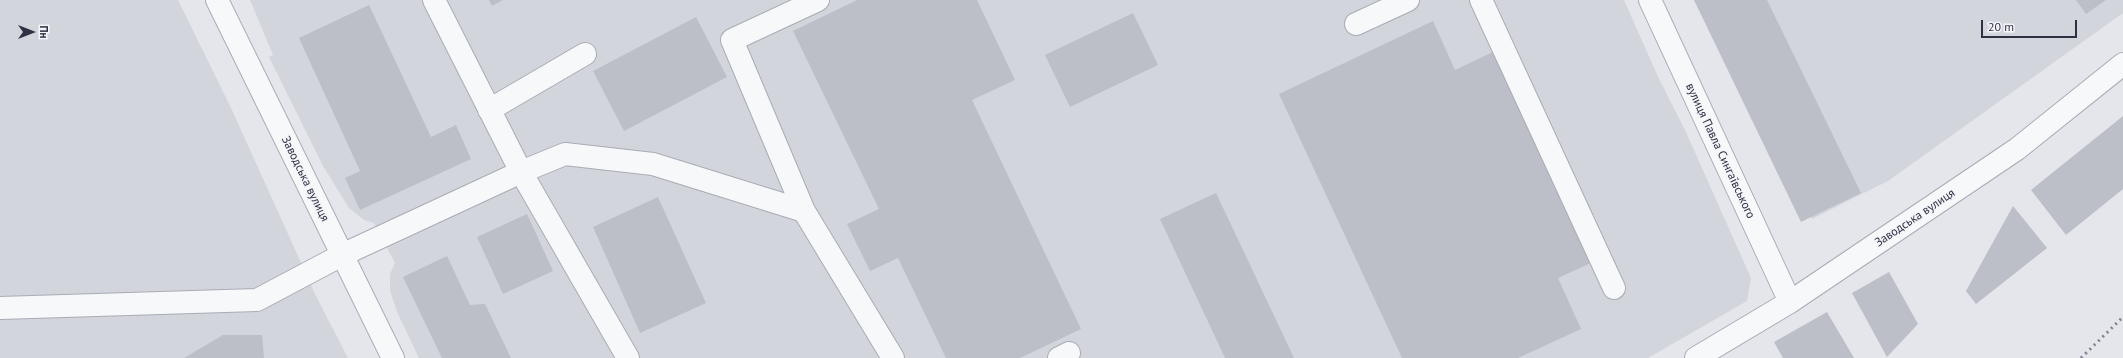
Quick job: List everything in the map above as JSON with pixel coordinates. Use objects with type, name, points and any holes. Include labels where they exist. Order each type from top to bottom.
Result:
[{"type":"street","name":"Заводська вулиця","points":[[217,0],[394,358]]},
{"type":"street","points":[[434,0],[521,172],[628,358]]},
{"type":"street","points":[[818,0],[732,40],[804,211],[893,358]]},
{"type":"street","points":[[1356,24],[1408,0]]},
{"type":"street","points":[[1481,0],[1614,288]]},
{"type":"street","name":"вулиця Павла Сингаївського","points":[[1650,0],[1790,302]]},
{"type":"street","points":[[489,110],[585,54]]},
{"type":"street","name":"Заводська вулиця","points":[[1696,358],[1790,302],[2017,149],[2123,64]]},
{"type":"street","points":[[0,308],[257,300],[342,255],[521,172],[566,154],[653,164],[804,211]]},
{"type":"shaded area","points":[[0,0],[178,0],[232,110],[316,296],[348,358],[0,358]]},
{"type":"shaded area","points":[[250,0],[1624,0],[1659,79],[1685,130],[1751,278],[1747,301],[1648,358],[419,358],[397,312],[390,291],[390,274],[395,263],[374,223],[364,220],[349,208],[323,166],[269,57],[273,55]]},
{"type":"shaded area","points":[[1706,0],[2123,0],[2123,13],[1888,181],[1812,219],[1750,87]]},
{"type":"building","points":[[489,0],[503,0],[492,6]]},
{"type":"building","points":[[857,0],[977,0],[1015,80],[972,100],[1081,329],[1020,358],[946,358],[898,258],[870,271],[847,224],[879,209],[793,31]]},
{"type":"building","points":[[1694,0],[1767,0],[1861,193],[1801,222]]},
{"type":"building","points":[[2076,0],[2106,0],[2086,14]]},
{"type":"building","points":[[369,5],[431,137],[456,125],[471,159],[360,210],[345,178],[360,171],[299,38]]},
{"type":"building","points":[[1133,13],[1158,65],[1070,107],[1045,55]]},
{"type":"building","points":[[696,17],[727,77],[624,131],[593,71]]},
{"type":"building","points":[[1433,21],[1455,70],[1495,51],[1593,262],[1558,278],[1581,329],[1518,358],[1402,358],[1279,94]]},
{"type":"building","points":[[2123,116],[2123,189],[2066,235],[2031,190]]},
{"type":"building","points":[[1216,193],[1294,358],[1225,358],[1160,219]]},
{"type":"building","points":[[658,197],[706,303],[640,333],[593,227]]},
{"type":"building","points":[[2013,206],[2047,248],[1976,304],[1966,291]]},
{"type":"building","points":[[527,214],[553,271],[503,294],[477,237]]},
{"type":"building","points":[[447,256],[470,305],[485,304],[511,358],[442,358],[403,277]]},
{"type":"building","points":[[1889,272],[1918,324],[1887,357],[1852,293]]},
{"type":"building","points":[[1827,312],[1854,358],[1783,358],[1774,342]]},
{"type":"building","points":[[223,335],[262,335],[264,358],[184,358]]},
{"type":"railway","points":[[2081,358],[2123,317]]}]
